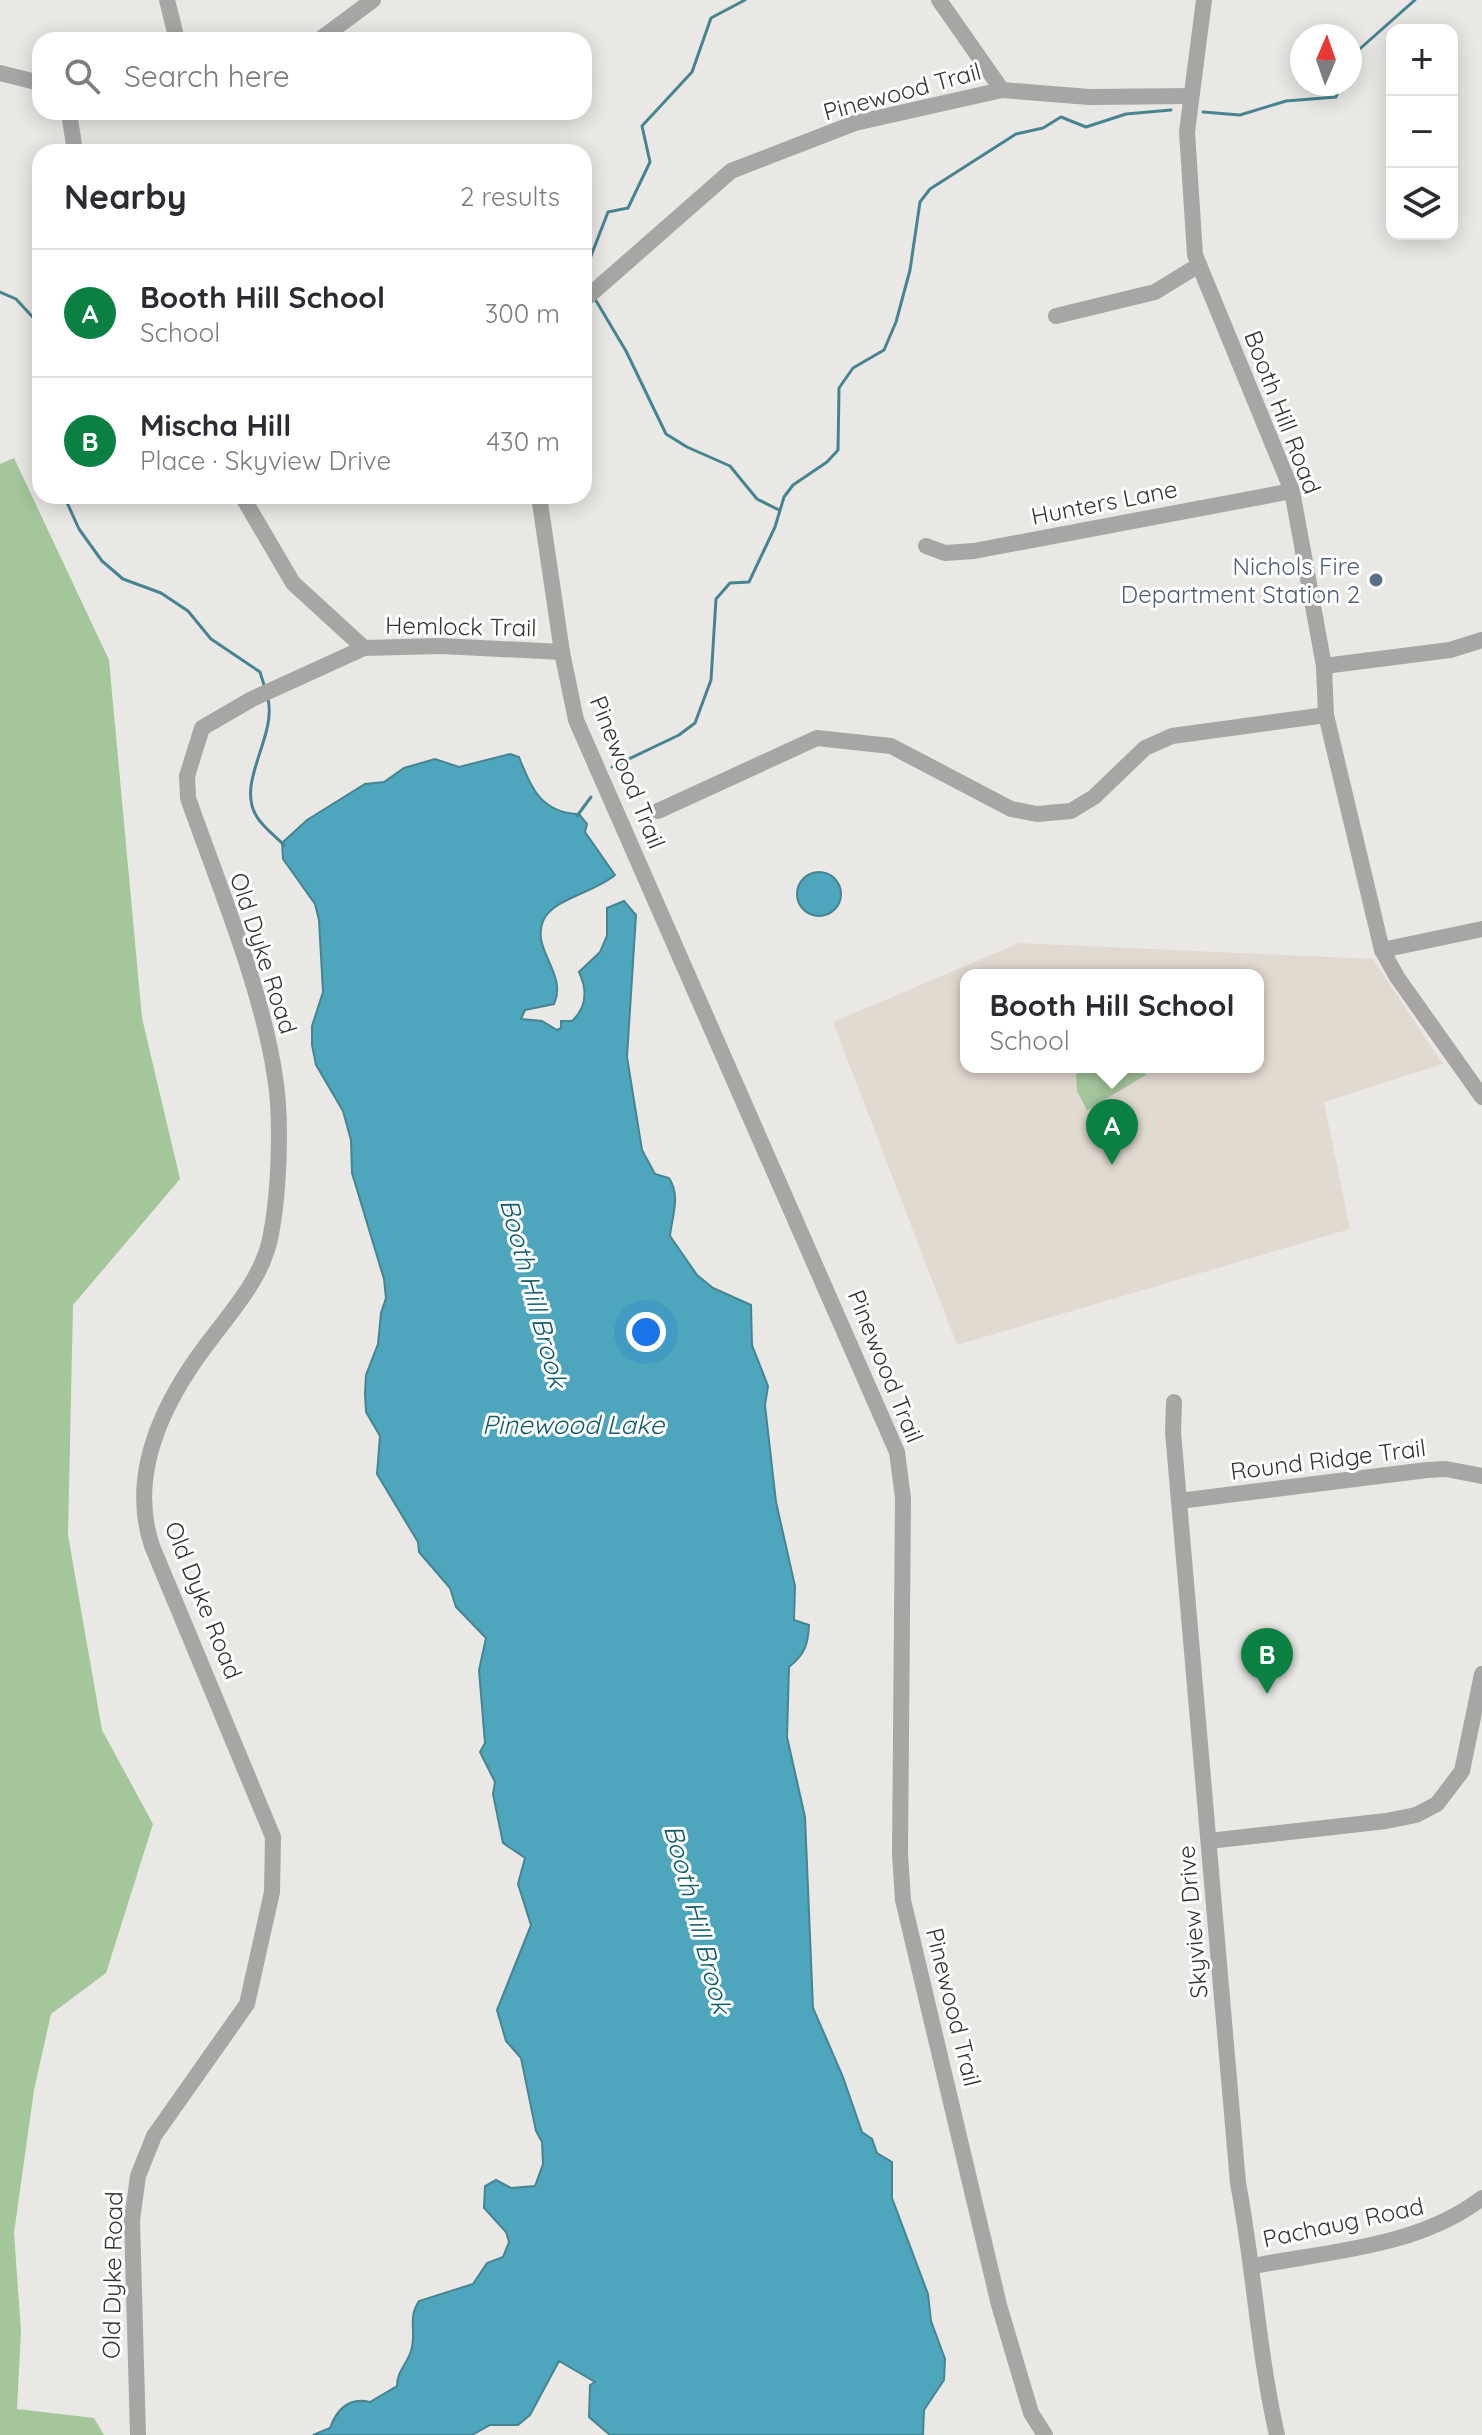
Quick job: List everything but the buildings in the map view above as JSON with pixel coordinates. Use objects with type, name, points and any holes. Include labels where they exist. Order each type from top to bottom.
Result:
[{"type":"street","points":[[167,0],[175,32]]},
{"type":"street","points":[[330,32],[373,0]]},
{"type":"street","points":[[939,0],[1002,90]]},
{"type":"street","name":"Booth Hill Road","points":[[1204,0],[1187,132],[1195,255],[1292,491],[1324,666],[1326,715],[1382,950],[1397,977],[1482,1097]]},
{"type":"street","points":[[0,73],[32,81]]},
{"type":"street","name":"Pinewood Trail","points":[[592,293],[731,171],[855,123],[1002,90],[1089,97],[1191,96]]},
{"type":"street","points":[[70,120],[74,144]]},
{"type":"street","points":[[1056,316],[1155,292],[1199,265]]},
{"type":"street","name":"Hunters Lane","points":[[926,546],[945,553],[974,551],[1292,491]]},
{"type":"street","name":"Hemlock Trail","points":[[247,504],[293,583],[364,648],[441,646],[562,652]]},
{"type":"street","name":"Pinewood Trail","points":[[540,504],[562,652],[576,720],[897,1452],[903,1498],[900,1854],[903,1900],[999,2305],[1026,2399],[1045,2435]]},
{"type":"street","points":[[1324,666],[1450,650],[1482,640]]},
{"type":"street","name":"Old Dyke Road","points":[[138,2435],[132,2220],[138,2176],[154,2136],[247,2004],[275,1869],[273,1837],[152,1546],[144,1497],[148,1459],[166,1411],[202,1350],[258,1273],[271,1236],[279,1102],[258,1003],[188,798],[187,776],[202,728],[252,699],[364,648]]},
{"type":"street","points":[[658,811],[817,738],[891,746],[1011,809],[1037,814],[1071,811],[1094,797],[1145,748],[1172,736],[1326,715]]},
{"type":"street","points":[[1382,950],[1482,929]]},
{"type":"street","name":"Skyview Drive","points":[[1174,1402],[1173,1432],[1238,2183],[1253,2266],[1264,2378],[1277,2435]]},
{"type":"street","name":"Round Ridge Trail","points":[[1179,1501],[1427,1470],[1446,1469],[1482,1476]]},
{"type":"street","points":[[1209,1841],[1386,1821],[1416,1815],[1437,1804],[1462,1771],[1482,1674]]},
{"type":"street","name":"Pachaug Road","points":[[1253,2266],[1412,2236],[1453,2218],[1482,2198]]},
{"type":"shaded area","points":[[1019,943],[1373,959],[1443,1064],[1324,1102],[1350,1229],[957,1345],[833,1022]]},
{"type":"green space","points":[[14,458],[32,496],[32,504],[36,504],[109,660],[142,1018],[180,1179],[73,1305],[68,1535],[102,1730],[153,1824],[106,1973],[51,2014],[34,2090],[14,2233],[21,2331],[17,2409],[94,2418],[104,2435],[0,2435],[0,464]]},
{"type":"green space","points":[[1076,1074],[1146,1075],[1087,1110],[1077,1091]]},
{"type":"water","name":"Pinewood Lake","points":[[510,754],[519,757],[528,779],[547,804],[566,813],[579,814],[587,824],[585,832],[615,875],[548,913],[543,921],[542,942],[554,972],[557,993],[554,1004],[525,1010],[521,1019],[542,1021],[557,1030],[561,1028],[561,1021],[572,1021],[577,1016],[584,998],[579,972],[600,952],[607,936],[607,908],[624,901],[636,915],[627,1057],[642,1150],[655,1174],[669,1178],[673,1185],[675,1206],[670,1236],[697,1275],[713,1288],[751,1305],[752,1345],[768,1386],[765,1405],[776,1502],[795,1586],[794,1620],[809,1625],[805,1649],[789,1667],[787,1737],[805,1817],[813,2008],[843,2077],[862,2132],[872,2139],[877,2153],[892,2162],[892,2198],[928,2294],[931,2321],[945,2359],[944,2380],[924,2410],[923,2435],[610,2435],[589,2417],[590,2385],[595,2382],[559,2361],[530,2415],[518,2425],[490,2425],[472,2435],[313,2435],[330,2428],[336,2415],[350,2403],[370,2402],[397,2386],[411,2351],[413,2320],[419,2301],[473,2284],[487,2263],[503,2257],[509,2242],[506,2232],[484,2208],[485,2186],[496,2180],[511,2188],[535,2186],[543,2164],[542,2142],[536,2131],[521,2058],[506,2041],[497,2010],[531,1925],[518,1884],[525,1858],[503,1843],[493,1794],[495,1782],[480,1752],[485,1743],[479,1670],[486,1638],[456,1607],[450,1588],[419,1552],[418,1542],[377,1474],[380,1436],[366,1412],[365,1394],[366,1375],[378,1344],[386,1298],[384,1279],[352,1173],[351,1140],[343,1111],[316,1065],[312,1045],[312,1026],[323,992],[319,920],[315,904],[283,859],[282,843],[307,820],[365,784],[384,782],[404,768],[435,759],[459,767]]},
{"type":"water","points":[[819,872],[835,878],[841,894],[835,910],[819,916],[803,910],[797,894],[803,878]]},
{"type":"waterway","points":[[592,253],[608,212],[628,208],[650,162],[642,126],[692,72],[711,18],[745,0]]},
{"type":"waterway","points":[[1362,47],[1415,0]]},
{"type":"waterway","points":[[1203,112],[1240,115],[1286,101],[1336,96]]},
{"type":"waterway","points":[[612,767],[679,735],[695,723],[711,680],[716,599],[730,583],[749,582],[775,527],[784,497],[793,485],[827,462],[838,450],[839,388],[853,368],[884,350],[896,322],[910,270],[920,202],[930,189],[1016,134],[1043,128],[1061,117],[1086,127],[1126,114],[1171,110]]},
{"type":"waterway","name":"Booth Hill Brook","points":[[0,292],[16,299],[32,316]]},
{"type":"waterway","points":[[595,299],[626,351],[666,434],[730,466],[757,499],[779,510]]},
{"type":"waterway","name":"Booth Hill Brook","points":[[68,504],[79,529],[102,561],[123,579],[161,593],[188,611],[211,639],[260,672],[265,688]]},
{"type":"waterway","name":"Booth Hill Brook","points":[[268,699],[267,729],[253,775],[252,804],[260,821],[284,845]]},
{"type":"waterway","points":[[577,816],[591,797]]},
{"type":"place","name":"Nichols Fire Department Station 2","points":[[1376,580]]},
{"type":"place","name":"Booth Hill School","points":[[1112,1165]]},
{"type":"place","name":"Mischa Hill","points":[[1267,1694]]}]
